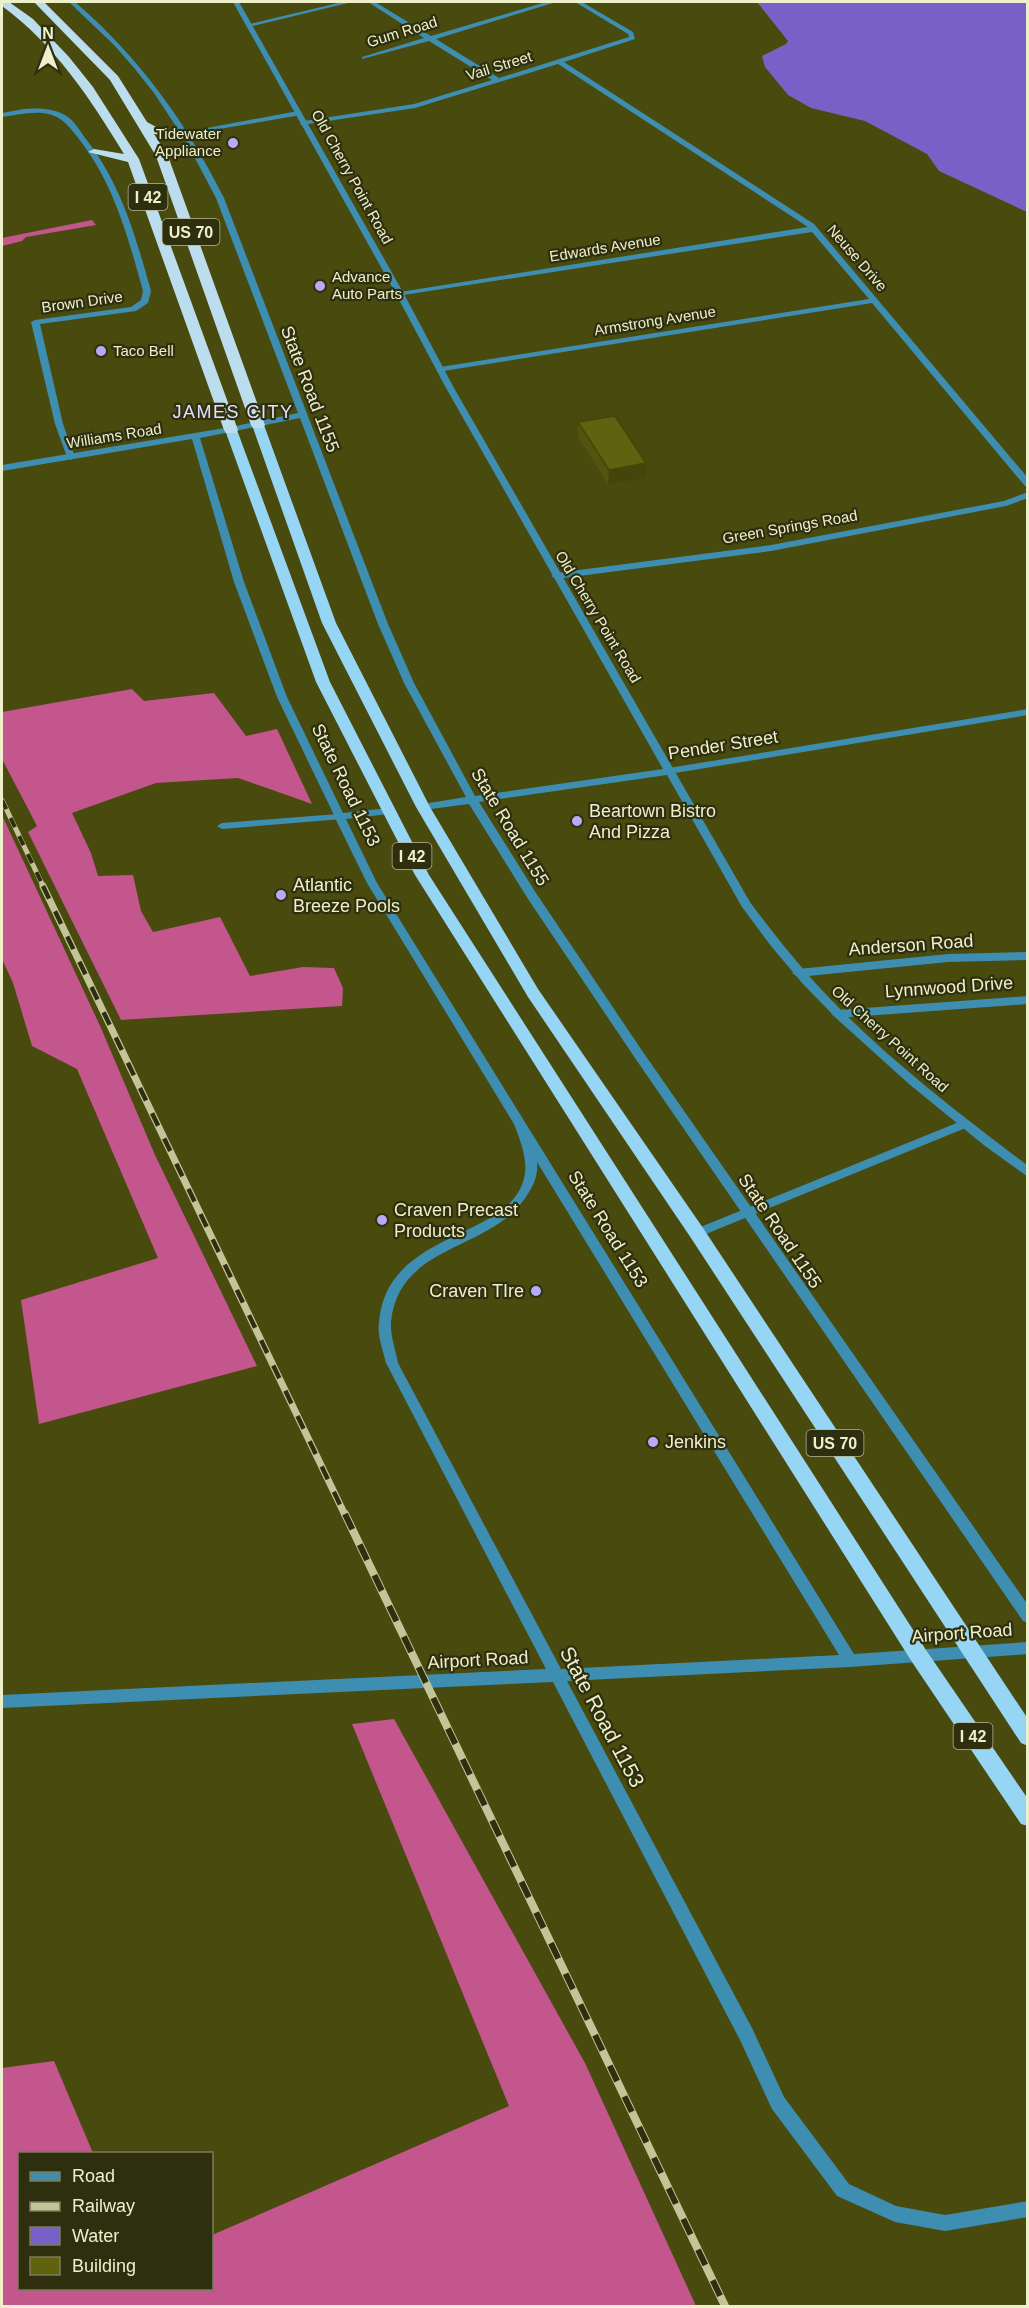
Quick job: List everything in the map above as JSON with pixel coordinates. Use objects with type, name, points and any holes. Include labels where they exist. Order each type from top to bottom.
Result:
[{"type":"highway","name":"I 42","points":[[3,2],[29,21],[65,59],[88,87],[133,159],[323,681],[422,875],[919,1656],[1028,1817]]},
{"type":"highway","name":"US 70","points":[[39,2],[114,78],[162,156],[329,623],[423,807],[533,993],[697,1233],[1028,1737]]},
{"type":"highway","points":[[144,125],[156,131],[184,133]]},
{"type":"highway","points":[[94,152],[110,143],[117,132]]},
{"type":"highway","points":[[162,156],[163,143],[184,133]]},
{"type":"highway","points":[[94,152],[133,159]]},
{"type":"street","name":"State Road 1155","points":[[72,2],[108,34],[145,74],[165,100],[204,163],[220,198],[302,415],[405,673],[473,801],[539,906],[1028,1617]]},
{"type":"street","name":"Old Cherry Point Road","points":[[236,2],[556,576],[593,635],[746,904],[798,973],[837,1014],[916,1085],[1028,1173]]},
{"type":"street","points":[[249,25],[349,2]]},
{"type":"street","points":[[371,2],[498,80]]},
{"type":"street","name":"Gum Road","points":[[364,58],[551,2]]},
{"type":"street","name":"Vail Street","points":[[304,123],[402,109],[633,39],[631,33],[578,2]]},
{"type":"street","name":"Neuse Drive","points":[[560,62],[813,229],[1028,484]]},
{"type":"street","name":"Brown Drive","points":[[2,115],[40,111],[60,116],[94,152],[108,172],[148,296],[133,309],[35,322],[59,424],[71,457]]},
{"type":"street","points":[[184,133],[298,112]]},
{"type":"street","name":"Edwards Avenue","points":[[400,294],[813,229]]},
{"type":"street","name":"Armstrong Avenue","points":[[440,370],[875,300]]},
{"type":"street","name":"Williams Road","points":[[2,468],[231,430],[302,415]]},
{"type":"street","name":"State Road 1153","points":[[195,436],[258,635],[282,697],[338,817],[399,929],[850,1661]]},
{"type":"street","name":"Green Springs Road","points":[[556,576],[771,548],[1006,502],[1028,495]]},
{"type":"street","name":"Pender Street","points":[[423,807],[669,771],[1028,712]]},
{"type":"street","points":[[222,826],[388,811]]},
{"type":"street","name":"Anderson Road","points":[[798,973],[937,959],[1028,956]]},
{"type":"street","name":"Lynnwood Drive","points":[[837,1014],[1028,1000]]},
{"type":"street","name":"State Road 1153","points":[[520,1124],[530,1153],[530,1182],[519,1199],[498,1219],[417,1260],[392,1293],[384,1326],[392,1364],[746,2034],[778,2103],[843,2190],[895,2214],[945,2223],[1028,2209]]},
{"type":"street","points":[[697,1233],[964,1124]]},
{"type":"street","name":"Airport Road","points":[[2,1702],[850,1661],[1028,1648]]},
{"type":"shaded area","points":[[92,220],[96,225],[26,237],[22,241],[2,246],[2,238]]},
{"type":"shaded area","points":[[132,689],[144,701],[214,693],[246,736],[277,729],[312,804],[238,778],[156,783],[72,813],[91,853],[98,876],[133,875],[141,911],[153,932],[220,917],[250,976],[303,967],[334,968],[343,988],[342,1006],[121,1020],[28,832],[37,826],[2,759],[2,712]]},
{"type":"shaded area","points":[[2,815],[101,1028],[155,1155],[257,1366],[39,1424],[21,1300],[158,1258],[77,1069],[32,1046],[13,983],[2,959]]},
{"type":"shaded area","points":[[394,1719],[585,2063],[696,2306],[2,2306],[2,2068],[54,2061],[93,2152],[18,2152],[18,2290],[213,2290],[213,2235],[509,2106],[352,1724]]},
{"type":"water","points":[[757,2],[1027,2],[1027,212],[939,171],[927,154],[865,121],[811,108],[788,95],[765,67],[762,56],[788,41]]},
{"type":"building","points":[[615,416],[646,463],[609,470],[578,422]]},
{"type":"railway","points":[[2,800],[44,888]]},
{"type":"railway","points":[[43,886],[345,1515]]},
{"type":"railway","points":[[345,1514],[725,2306]]},
{"type":"place","name":"Tidewater Appliance","points":[[233,143]]},
{"type":"place","name":"Advance Auto Parts","points":[[320,286]]},
{"type":"place","name":"Taco Bell","points":[[101,351]]},
{"type":"place","name":"Beartown Bistro And Pizza","points":[[577,821]]},
{"type":"place","name":"Atlantic Breeze Pools","points":[[281,895]]},
{"type":"place","name":"Craven Precast Products","points":[[382,1220]]},
{"type":"place","name":"Craven TIre","points":[[536,1291]]},
{"type":"place","name":"Jenkins","points":[[653,1442]]},
{"type":"district","name":"JAMES CITY","points":[[233,412]]}]
